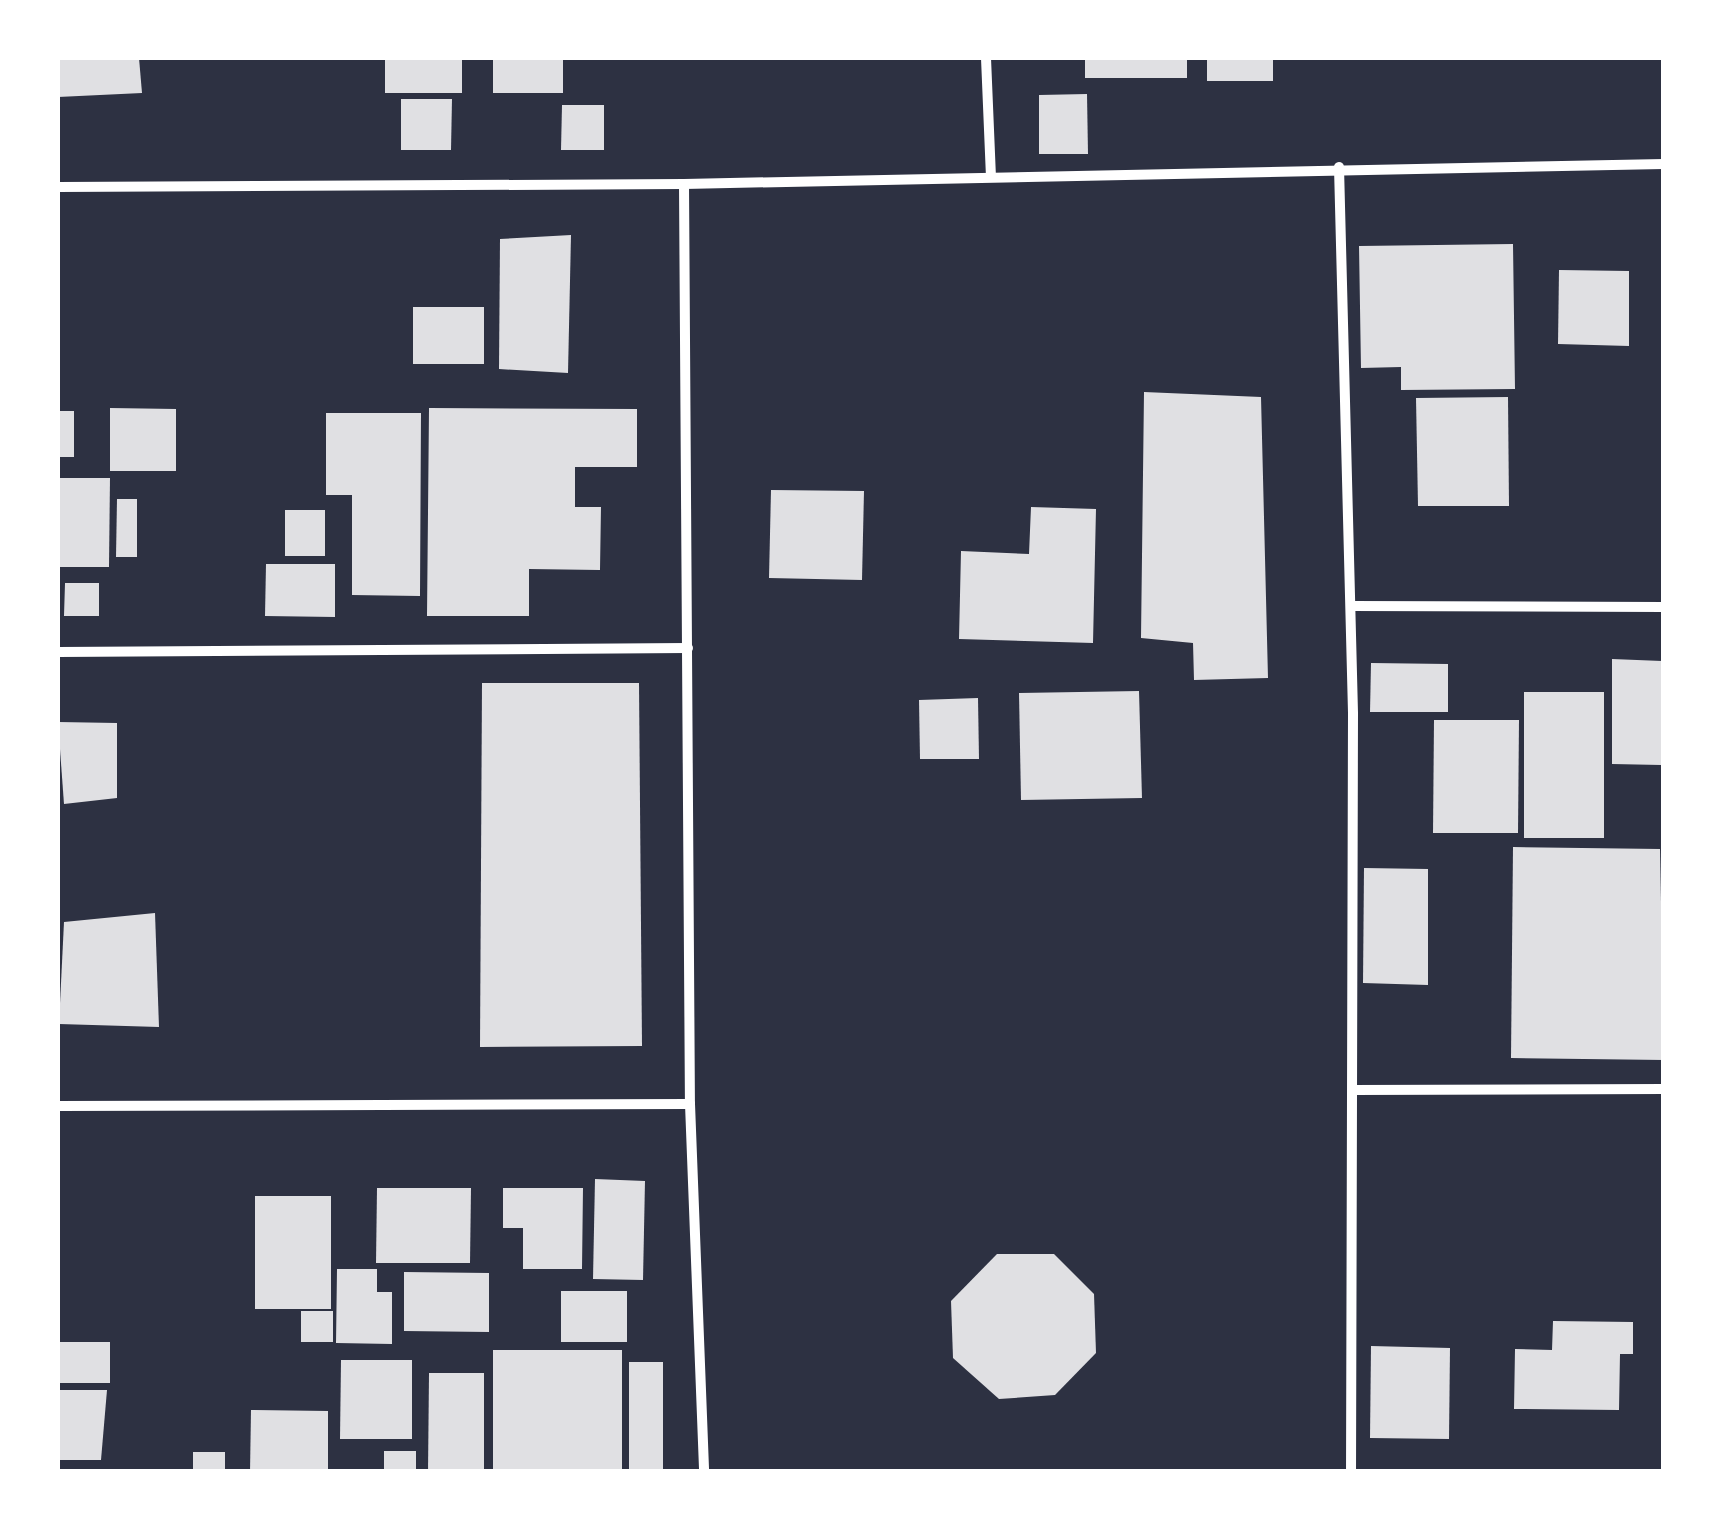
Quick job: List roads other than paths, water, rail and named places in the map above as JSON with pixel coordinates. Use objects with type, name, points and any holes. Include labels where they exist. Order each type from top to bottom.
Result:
[{"type":"street","points":[[986,58],[992,175]]},
{"type":"street","points":[[58,187],[684,184],[1338,167],[1664,164]]},
{"type":"street","points":[[1338,167],[1352,606],[1351,1472]]},
{"type":"street","points":[[684,184],[690,1104],[704,1472]]},
{"type":"street","points":[[1352,606],[1664,607]]},
{"type":"street","points":[[58,652],[688,648]]},
{"type":"street","points":[[1353,1090],[1664,1089]]},
{"type":"street","points":[[58,1106],[690,1104]]}]
